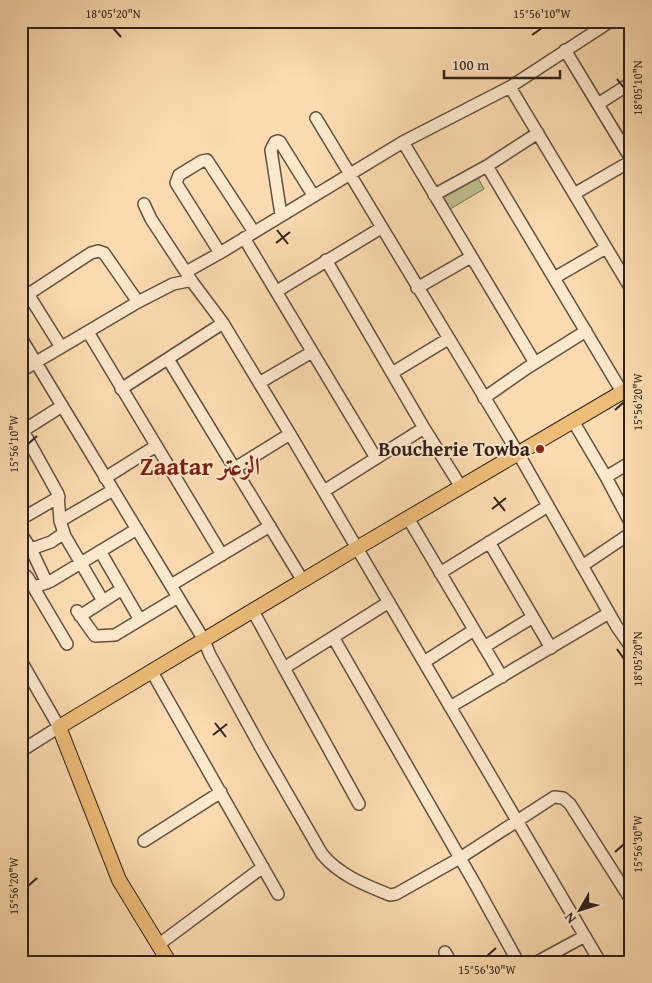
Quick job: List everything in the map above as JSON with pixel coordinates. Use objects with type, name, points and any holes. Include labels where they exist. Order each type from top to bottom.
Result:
[{"type":"main road","points":[[169,962],[118,880],[59,728],[253,610],[626,389]]},
{"type":"street","points":[[186,272],[403,142],[510,87],[611,21]]},
{"type":"street","points":[[565,50],[631,160],[574,194]]},
{"type":"street","points":[[598,104],[631,83]]},
{"type":"street","points":[[510,87],[631,290]]},
{"type":"street","points":[[316,118],[348,174],[518,453],[609,613],[631,646]]},
{"type":"street","points":[[434,195],[487,166],[538,133]]},
{"type":"street","points":[[281,215],[271,150],[275,142],[280,142],[314,195]]},
{"type":"street","points":[[403,142],[535,363]]},
{"type":"street","points":[[220,253],[176,183],[179,175],[202,160],[207,160],[249,235],[277,291],[376,458]]},
{"type":"street","points":[[487,166],[586,331],[626,389]]},
{"type":"street","points":[[144,204],[151,219],[222,323],[290,434],[600,962]]},
{"type":"street","points":[[277,291],[381,228]]},
{"type":"street","points":[[554,278],[606,248]]},
{"type":"street","points":[[61,348],[25,296],[91,253],[98,251],[104,253],[138,302]]},
{"type":"street","points":[[417,288],[471,257]]},
{"type":"street","points":[[326,260],[424,428],[461,487]]},
{"type":"street","points":[[21,371],[138,302],[173,284],[188,281],[193,283]]},
{"type":"street","points":[[121,389],[222,323]]},
{"type":"street","points":[[484,398],[586,331]]},
{"type":"street","points":[[88,332],[222,554]]},
{"type":"street","points":[[21,338],[204,640],[210,655],[261,748],[322,854],[330,864],[352,879],[390,895],[396,894],[460,858],[554,797],[563,798],[570,804],[631,900]]},
{"type":"street","points":[[392,373],[448,339]]},
{"type":"street","points":[[259,383],[312,352]]},
{"type":"street","points":[[168,359],[302,581]]},
{"type":"street","points":[[62,406],[22,432],[56,489],[59,497],[60,521],[64,533],[103,601]]},
{"type":"street","points":[[573,421],[631,524]]},
{"type":"street","points":[[324,491],[424,428]]},
{"type":"street","points":[[235,468],[290,434]]},
{"type":"street","points":[[105,478],[156,446]]},
{"type":"street","points":[[606,477],[631,462]]},
{"type":"street","points":[[60,521],[113,490]]},
{"type":"street","points":[[21,519],[59,497]]},
{"type":"street","points":[[440,573],[548,506]]},
{"type":"street","points":[[408,518],[502,677]]},
{"type":"street","points":[[171,585],[270,526]]},
{"type":"street","points":[[35,588],[47,583],[137,529]]},
{"type":"street","points":[[32,549],[51,542],[64,533]]},
{"type":"street","points":[[582,566],[631,533]]},
{"type":"street","points":[[21,534],[32,549],[47,583]]},
{"type":"street","points":[[489,542],[551,648]]},
{"type":"street","points":[[100,551],[140,620]]},
{"type":"street","points":[[21,575],[27,576],[67,644]]},
{"type":"street","points":[[122,589],[78,614],[95,636],[115,635],[178,597]]},
{"type":"street","points":[[284,668],[389,602]]},
{"type":"street","points":[[253,610],[359,804]]},
{"type":"street","points":[[450,707],[609,613]]},
{"type":"street","points":[[484,647],[533,617]]},
{"type":"street","points":[[424,662],[474,630]]},
{"type":"street","points":[[333,637],[518,962]]},
{"type":"street","points":[[21,662],[59,728],[21,751]]},
{"type":"street","points":[[152,672],[278,894]]},
{"type":"street","points":[[144,841],[221,792]]},
{"type":"street","points":[[158,945],[263,867]]},
{"type":"street","points":[[537,962],[585,936]]},
{"type":"green space","points":[[477,176],[484,189],[450,209],[443,197]]},
{"type":"place","name":"Boucherie Towba","points":[[540,449]]},
{"type":"district","name":"Zaatar الزعتر","points":[[200,466]]}]
